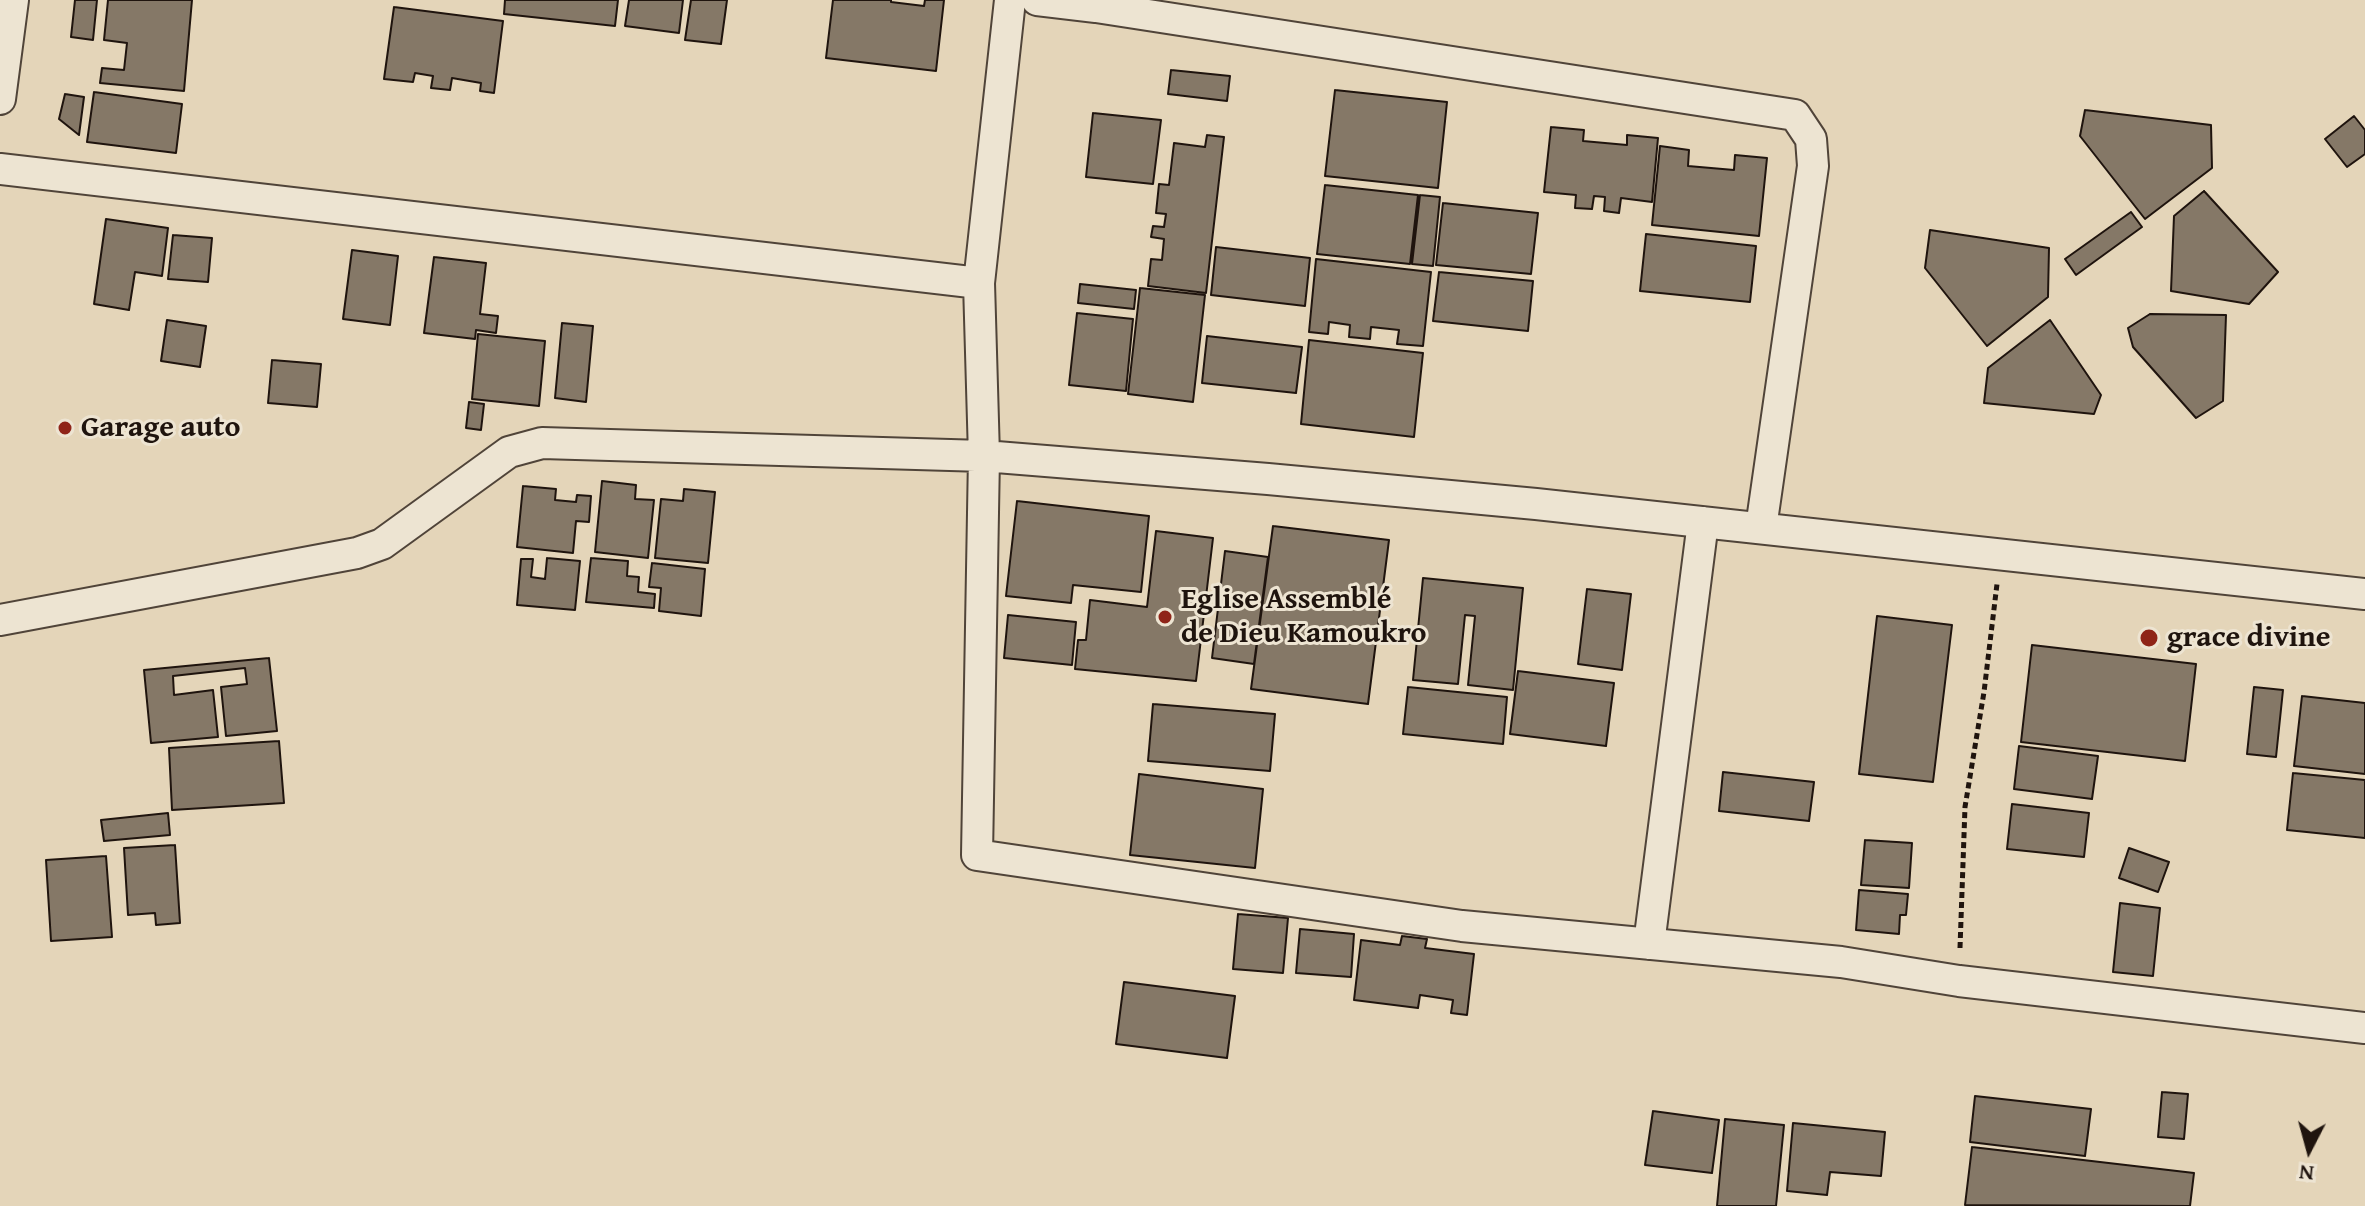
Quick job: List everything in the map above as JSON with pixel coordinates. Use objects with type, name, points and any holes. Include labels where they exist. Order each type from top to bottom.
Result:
[{"type":"street","points":[[0,99],[13,0]]},
{"type":"street","points":[[1010,0],[979,283],[984,456],[977,855],[1462,926],[1841,962],[1959,981],[2365,1028]]},
{"type":"street","points":[[1037,0],[1795,115],[1811,139],[1813,166],[1761,528]]},
{"type":"street","points":[[0,169],[979,283]]},
{"type":"street","points":[[0,620],[357,553],[382,544],[509,452],[542,443],[984,456],[1284,480],[2365,594]]},
{"type":"street","points":[[1649,944],[1703,522]]},
{"type":"path","points":[[1959,981],[1965,807],[1984,692],[2001,555]]},
{"type":"building","points":[[75,0],[97,0],[93,40],[71,37]]},
{"type":"building","points":[[108,0],[192,0],[184,91],[100,83],[102,68],[124,70],[127,43],[104,40]]},
{"type":"building","points":[[505,0],[618,0],[615,26],[504,14]]},
{"type":"building","points":[[629,0],[683,0],[679,33],[625,26]]},
{"type":"building","points":[[691,0],[727,0],[721,44],[685,40]]},
{"type":"building","points":[[833,0],[891,0],[924,6],[925,0],[944,0],[936,71],[826,58]]},
{"type":"building","points":[[394,7],[503,21],[494,93],[480,91],[481,83],[452,78],[450,90],[431,88],[433,76],[415,73],[413,82],[384,79]]},
{"type":"building","points":[[1171,70],[1230,76],[1227,101],[1168,94]]},
{"type":"building","points":[[1335,90],[1447,102],[1438,188],[1325,176]]},
{"type":"building","points":[[94,92],[182,104],[176,153],[87,142]]},
{"type":"building","points":[[65,94],[84,97],[79,135],[59,119]]},
{"type":"building","points":[[2085,110],[2211,125],[2212,168],[2145,219],[2080,136]]},
{"type":"building","points":[[1093,113],[1161,120],[1153,184],[1086,177]]},
{"type":"building","points":[[2354,116],[2365,130],[2365,154],[2347,167],[2325,139]]},
{"type":"building","points":[[1551,127],[1584,130],[1583,141],[1627,145],[1627,135],[1658,138],[1652,202],[1621,198],[1619,213],[1604,211],[1605,197],[1594,196],[1592,209],[1575,208],[1576,195],[1544,192]]},
{"type":"building","points":[[1207,135],[1224,137],[1206,293],[1148,286],[1151,259],[1162,260],[1164,239],[1151,237],[1153,226],[1164,227],[1166,214],[1156,213],[1159,184],[1169,185],[1174,143],[1205,147]]},
{"type":"building","points":[[1660,146],[1689,150],[1688,166],[1734,170],[1735,155],[1767,158],[1759,236],[1652,225]]},
{"type":"building","points":[[1325,185],[1418,195],[1410,264],[1317,254]]},
{"type":"building","points":[[2204,191],[2278,272],[2249,304],[2171,291],[2174,216]]},
{"type":"building","points":[[1420,195],[1440,197],[1433,266],[1412,264]]},
{"type":"building","points":[[1443,203],[1538,213],[1531,274],[1436,265]]},
{"type":"building","points":[[2131,212],[2142,227],[2076,275],[2065,259]]},
{"type":"building","points":[[106,219],[168,228],[162,276],[135,272],[129,310],[94,304]]},
{"type":"building","points":[[1930,230],[2049,248],[2048,297],[1987,346],[1925,268]]},
{"type":"building","points":[[1646,234],[1756,246],[1750,302],[1640,291]]},
{"type":"building","points":[[173,235],[212,238],[208,282],[168,279]]},
{"type":"building","points":[[1216,247],[1310,258],[1305,306],[1211,295]]},
{"type":"building","points":[[352,250],[398,256],[390,325],[343,319]]},
{"type":"building","points":[[434,257],[486,263],[480,314],[498,316],[496,333],[476,330],[475,339],[424,333]]},
{"type":"building","points":[[1316,259],[1431,272],[1423,346],[1397,344],[1399,330],[1371,327],[1370,339],[1349,337],[1350,325],[1329,322],[1328,334],[1309,332]]},
{"type":"building","points":[[1439,272],[1533,281],[1528,331],[1433,321]]},
{"type":"building","points":[[1080,284],[1136,290],[1134,309],[1078,303]]},
{"type":"building","points":[[1140,288],[1205,295],[1193,402],[1128,394]]},
{"type":"building","points":[[1077,313],[1133,319],[1126,391],[1069,385]]},
{"type":"building","points":[[2150,314],[2226,315],[2223,401],[2196,418],[2133,347],[2128,328]]},
{"type":"building","points":[[167,320],[206,326],[200,367],[161,361]]},
{"type":"building","points":[[2050,320],[2101,395],[2094,414],[1984,403],[1988,368]]},
{"type":"building","points":[[562,323],[593,326],[586,402],[555,398]]},
{"type":"building","points":[[478,334],[545,341],[539,406],[472,399]]},
{"type":"building","points":[[1207,336],[1302,347],[1296,393],[1202,383]]},
{"type":"building","points":[[1309,340],[1423,353],[1414,437],[1301,424]]},
{"type":"building","points":[[272,360],[321,364],[317,407],[268,403]]},
{"type":"building","points":[[469,402],[484,404],[481,430],[466,428]]},
{"type":"building","points":[[602,481],[636,485],[635,499],[654,500],[648,558],[595,552]]},
{"type":"building","points":[[523,486],[556,489],[555,500],[576,502],[577,495],[591,496],[589,522],[576,521],[573,553],[517,547]]},
{"type":"building","points":[[684,489],[715,492],[708,563],[655,558],[661,499],[683,501]]},
{"type":"building","points":[[1017,501],[1149,516],[1141,592],[1073,585],[1071,603],[1006,596]]},
{"type":"building","points":[[1273,526],[1389,540],[1368,704],[1251,689]]},
{"type":"building","points":[[1156,531],[1213,538],[1196,681],[1075,669],[1078,640],[1086,640],[1090,600],[1147,607]]},
{"type":"building","points":[[1225,551],[1268,557],[1254,664],[1212,658]]},
{"type":"building","points":[[547,558],[580,561],[575,610],[517,605],[521,559],[533,559],[531,577],[545,579]]},
{"type":"building","points":[[591,558],[628,561],[627,576],[639,577],[638,592],[655,594],[654,608],[586,602]]},
{"type":"building","points":[[652,563],[705,569],[701,616],[659,611],[661,588],[649,587]]},
{"type":"building","points":[[1423,578],[1523,588],[1513,690],[1468,685],[1475,616],[1465,615],[1458,684],[1413,680]]},
{"type":"building","points":[[1587,589],[1631,594],[1622,670],[1578,664]]},
{"type":"building","points":[[1008,615],[1076,622],[1072,665],[1004,658]]},
{"type":"building","points":[[1877,616],[1952,625],[1933,782],[1859,774]]},
{"type":"building","points":[[2032,645],[2196,664],[2185,761],[2021,742]]},
{"type":"building","points":[[269,658],[277,731],[226,736],[221,687],[247,684],[245,668],[173,676],[174,695],[213,690],[218,737],[151,743],[144,670]]},
{"type":"building","points":[[1518,671],[1614,683],[1606,746],[1510,734]]},
{"type":"building","points":[[1408,687],[1507,697],[1503,744],[1403,734]]},
{"type":"building","points":[[2254,687],[2283,690],[2276,757],[2247,754]]},
{"type":"building","points":[[2302,696],[2365,703],[2365,774],[2294,766]]},
{"type":"building","points":[[1153,704],[1275,714],[1270,771],[1148,761]]},
{"type":"building","points":[[279,741],[284,803],[172,810],[169,748]]},
{"type":"building","points":[[2019,746],[2098,756],[2092,799],[2014,789]]},
{"type":"building","points":[[1723,772],[1814,782],[1809,821],[1719,811]]},
{"type":"building","points":[[2293,773],[2365,780],[2365,838],[2287,830]]},
{"type":"building","points":[[1139,774],[1263,789],[1255,868],[1130,855]]},
{"type":"building","points":[[2012,804],[2089,813],[2084,857],[2007,849]]},
{"type":"building","points":[[168,813],[170,835],[104,841],[101,820]]},
{"type":"building","points":[[1865,840],[1912,843],[1909,888],[1861,885]]},
{"type":"building","points":[[175,845],[180,923],[156,925],[155,913],[128,915],[124,848]]},
{"type":"building","points":[[2129,848],[2169,862],[2158,892],[2119,878]]},
{"type":"building","points":[[106,856],[112,937],[51,941],[46,860]]},
{"type":"building","points":[[1859,890],[1908,894],[1906,915],[1900,915],[1899,934],[1856,930]]},
{"type":"building","points":[[2120,903],[2160,908],[2153,976],[2113,972]]},
{"type":"building","points":[[1238,914],[1288,918],[1283,973],[1233,969]]},
{"type":"building","points":[[1300,929],[1354,934],[1351,977],[1296,973]]},
{"type":"building","points":[[1402,936],[1427,939],[1425,948],[1474,954],[1467,1015],[1451,1013],[1453,1000],[1420,995],[1418,1008],[1354,1000],[1361,940],[1400,945]]},
{"type":"building","points":[[1124,982],[1235,996],[1227,1058],[1116,1044]]},
{"type":"building","points":[[2162,1092],[2188,1094],[2184,1139],[2158,1137]]},
{"type":"building","points":[[1975,1096],[2091,1109],[2085,1156],[1970,1142]]},
{"type":"building","points":[[1653,1111],[1719,1120],[1712,1173],[1645,1165]]},
{"type":"building","points":[[1725,1119],[1784,1125],[1776,1206],[1717,1206]]},
{"type":"building","points":[[1793,1123],[1885,1132],[1881,1176],[1830,1172],[1827,1195],[1787,1191]]},
{"type":"building","points":[[1972,1147],[2194,1173],[2190,1206],[1965,1205]]},
{"type":"place","name":"Garage auto","points":[[65,428]]},
{"type":"place","name":"Eglise Assemblé de Dieu Kamoukro","points":[[1165,617]]},
{"type":"place","name":"grace divine","points":[[2149,638]]}]
